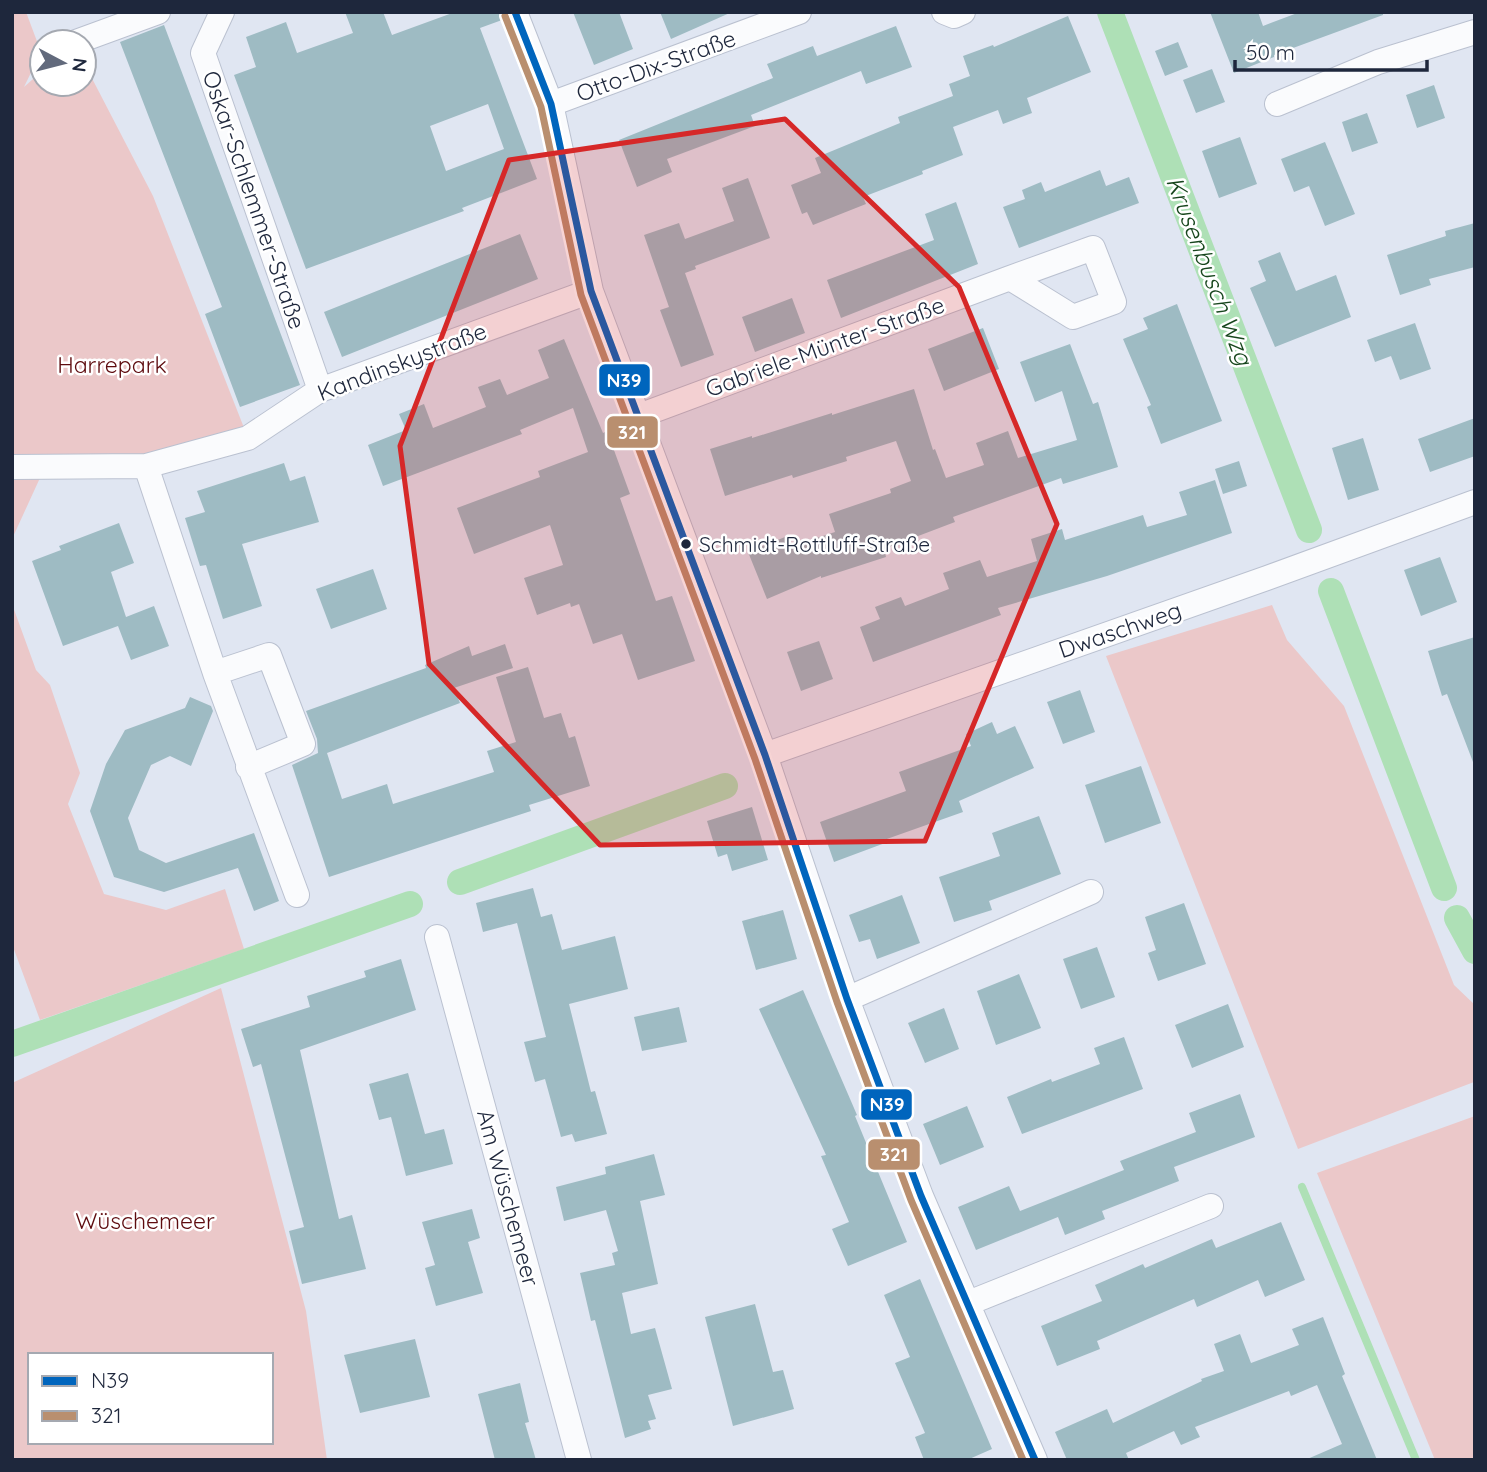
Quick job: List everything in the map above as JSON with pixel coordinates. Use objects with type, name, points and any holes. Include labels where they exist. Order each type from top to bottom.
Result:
[{"type":"street","points":[[98,34],[158,12]]},
{"type":"street","points":[[515,12],[551,104],[591,291],[765,755],[847,999],[921,1196],[1035,1460]]},
{"type":"street","name":"Otto-Dix-Straße","points":[[551,104],[799,12]]},
{"type":"street","points":[[944,12],[954,16],[963,12]]},
{"type":"street","name":"Oskar-Schlemmer-Straße","points":[[224,13],[202,53],[320,390]]},
{"type":"street","points":[[1277,104],[1378,62],[1475,32]]},
{"type":"street","name":"Gabriele-Münter-Straße","points":[[639,416],[1010,278]]},
{"type":"street","name":"Kandinskystraße","points":[[12,467],[146,466],[248,438],[320,390],[591,291]]},
{"type":"street","points":[[146,466],[215,673],[297,895]]},
{"type":"street","name":"Dwaschweg","points":[[765,755],[1475,502]]},
{"type":"street","points":[[215,673],[269,655],[303,744],[248,766]]},
{"type":"street","points":[[847,999],[1091,892]]},
{"type":"street","name":"Am Wüschemeer","points":[[437,937],[579,1460]]},
{"type":"street","points":[[966,1304],[1211,1206]]},
{"type":"highlighted area","points":[[785,119],[959,287],[1057,524],[925,841],[600,845],[429,664],[400,446],[509,160]]},
{"type":"green space","name":"Harrepark","points":[[12,12],[26,12],[32,28],[28,28],[28,79],[24,87],[28,83],[28,98],[98,98],[98,90],[153,196],[248,438],[146,466],[45,467],[12,539]]},
{"type":"green space","points":[[12,604],[36,670],[50,685],[80,773],[68,804],[104,894],[166,910],[225,889],[244,949],[40,1020],[12,944]]},
{"type":"green space","points":[[1272,605],[1287,640],[1344,706],[1454,985],[1475,1005],[1474,1082],[1298,1149],[1106,656]]},
{"type":"green space","name":"Wüschemeer","points":[[221,988],[306,1311],[327,1460],[12,1460],[12,1083]]},
{"type":"green space","points":[[1475,1116],[1475,1460],[1435,1460],[1317,1173]]},
{"type":"building","points":[[345,12],[383,12],[392,35],[455,12],[500,12],[502,20],[480,28],[537,179],[462,208],[464,211],[306,269],[234,75],[256,67],[246,37],[286,22],[297,53],[353,33]],"holes":[[[488,104],[504,149],[446,171],[430,126]]]},
{"type":"building","points":[[573,12],[619,12],[633,49],[594,65]]},
{"type":"building","points":[[660,12],[732,12],[671,39]]},
{"type":"building","points":[[1210,12],[1258,12],[1263,26],[1300,12],[1383,12],[1383,15],[1274,55],[1234,73]]},
{"type":"building","points":[[1068,16],[1091,72],[1027,98],[1032,113],[1003,124],[998,110],[953,127],[963,155],[863,197],[866,204],[813,225],[807,212],[802,214],[791,185],[821,173],[815,158],[900,123],[898,117],[953,96],[949,84],[970,76],[963,56],[993,45],[994,47]]},
{"type":"building","points":[[164,25],[300,385],[240,407],[205,314],[222,307],[120,42]]},
{"type":"building","points":[[896,26],[912,67],[866,84],[861,71],[751,115],[755,126],[667,159],[672,172],[637,187],[619,140],[773,78],[767,64],[813,46],[817,56]]},
{"type":"building","points":[[1178,42],[1188,67],[1165,76],[1155,51]]},
{"type":"building","points":[[1212,69],[1225,102],[1196,113],[1183,80]]},
{"type":"building","points":[[1434,85],[1445,118],[1417,128],[1406,95]]},
{"type":"building","points":[[1367,113],[1378,143],[1352,152],[1342,122]]},
{"type":"building","points":[[1240,137],[1257,184],[1219,198],[1202,151]]},
{"type":"building","points":[[1325,142],[1355,214],[1325,226],[1309,186],[1294,192],[1281,159]]},
{"type":"building","points":[[1100,170],[1106,186],[1129,177],[1139,203],[1019,248],[1003,207],[1025,199],[1022,190],[1041,182],[1045,192]]},
{"type":"building","points":[[748,178],[770,238],[695,266],[696,269],[685,273],[714,355],[681,367],[660,310],[669,307],[644,235],[679,223],[685,239],[734,221],[722,188]]},
{"type":"building","points":[[956,202],[978,264],[841,318],[827,280],[934,240],[925,214]]},
{"type":"building","points":[[1475,223],[1475,267],[1429,279],[1431,285],[1400,295],[1387,255],[1446,236],[1445,231]]},
{"type":"building","points":[[520,234],[538,279],[342,357],[324,312]]},
{"type":"building","points":[[1280,252],[1296,291],[1336,275],[1351,317],[1275,347],[1250,288],[1266,281],[1258,261]]},
{"type":"building","points":[[792,298],[805,333],[755,352],[742,317]]},
{"type":"building","points":[[1177,304],[1222,421],[1161,444],[1147,407],[1151,405],[1123,339],[1148,329],[1143,318]]},
{"type":"building","points":[[1415,323],[1431,369],[1400,380],[1391,356],[1375,362],[1367,340]]},
{"type":"building","points":[[983,328],[999,369],[944,391],[928,349]]},
{"type":"building","points":[[564,339],[603,433],[607,431],[630,494],[620,498],[656,601],[672,596],[695,661],[638,680],[622,634],[593,644],[579,604],[571,607],[570,603],[537,615],[524,578],[563,565],[550,525],[474,554],[457,508],[540,477],[538,471],[588,452],[573,408],[520,430],[522,434],[383,486],[368,445],[406,430],[399,414],[424,404],[433,428],[486,407],[478,387],[500,379],[507,395],[549,378],[538,350]]},
{"type":"building","points":[[1070,344],[1093,404],[1098,402],[1118,467],[1063,484],[1061,478],[953,517],[955,522],[884,549],[886,557],[821,576],[767,599],[748,552],[785,537],[789,547],[835,532],[829,514],[891,493],[890,489],[911,481],[896,441],[846,457],[847,461],[725,496],[710,449],[914,389],[933,450],[935,449],[946,478],[984,465],[976,443],[1008,431],[1018,458],[1077,440],[1062,391],[1035,402],[1020,362]]},
{"type":"building","points":[[1475,418],[1475,456],[1430,472],[1418,439]]},
{"type":"building","points":[[1363,438],[1379,490],[1348,500],[1332,448]]},
{"type":"building","points":[[1239,461],[1247,486],[1223,494],[1215,469]]},
{"type":"building","points":[[284,463],[290,481],[305,476],[319,522],[242,544],[262,606],[223,619],[206,565],[200,566],[185,518],[205,512],[197,491]]},
{"type":"building","points":[[1215,480],[1232,533],[1107,576],[998,608],[1001,615],[873,662],[860,627],[880,619],[875,607],[901,597],[905,606],[949,589],[943,573],[980,560],[987,577],[1037,561],[1031,539],[1062,529],[1065,540],[1143,515],[1147,527],[1187,515],[1179,492]]},
{"type":"building","points":[[119,523],[134,563],[111,572],[126,617],[154,606],[169,646],[131,660],[118,626],[63,646],[32,561],[61,550],[59,546]]},
{"type":"building","points":[[1440,557],[1457,602],[1421,616],[1404,570]]},
{"type":"building","points":[[373,569],[387,609],[331,629],[316,589]]},
{"type":"building","points":[[1475,637],[1473,762],[1447,694],[1442,696],[1428,651]]},
{"type":"building","points":[[819,641],[833,679],[801,691],[787,652]]},
{"type":"building","points":[[505,644],[513,668],[454,688],[460,703],[327,753],[342,799],[387,784],[393,804],[494,772],[487,751],[516,742],[496,677],[528,667],[544,718],[561,713],[569,738],[575,736],[590,786],[529,805],[531,811],[329,877],[292,765],[318,753],[317,739],[306,711],[426,668],[425,665],[469,646],[472,656]]},
{"type":"building","points":[[1080,690],[1095,732],[1063,744],[1047,702]]},
{"type":"building","points":[[190,697],[211,706],[213,711],[191,766],[170,756],[151,765],[128,818],[139,850],[166,863],[254,833],[279,901],[254,911],[238,868],[164,892],[114,877],[90,811],[106,764],[125,730],[185,708]]},
{"type":"building","points":[[992,722],[997,734],[1015,726],[1034,768],[959,801],[963,812],[884,840],[885,843],[834,862],[820,822],[906,791],[899,772],[971,746],[966,734]]},
{"type":"building","points":[[1141,766],[1161,823],[1105,843],[1085,785]]},
{"type":"building","points":[[752,807],[768,860],[732,871],[727,854],[718,857],[707,821]]},
{"type":"building","points":[[1039,816],[1061,874],[989,901],[992,910],[954,922],[939,877],[1000,856],[992,833]]},
{"type":"building","points":[[533,888],[541,917],[552,914],[562,950],[615,936],[628,989],[569,1004],[591,1092],[595,1091],[607,1134],[575,1142],[572,1134],[561,1137],[545,1079],[535,1082],[524,1042],[546,1037],[517,923],[483,932],[476,903]]},
{"type":"building","points":[[902,895],[920,943],[877,959],[870,939],[859,942],[849,915]]},
{"type":"building","points":[[1184,903],[1206,964],[1158,981],[1148,953],[1156,950],[1145,917]]},
{"type":"building","points":[[783,910],[797,959],[756,970],[742,921]]},
{"type":"building","points":[[1097,947],[1115,997],[1081,1009],[1063,959]]},
{"type":"building","points":[[401,959],[416,1010],[300,1050],[339,1219],[352,1215],[366,1269],[302,1284],[289,1231],[304,1227],[261,1064],[253,1067],[241,1029],[310,1007],[307,996],[366,977],[364,971]]},
{"type":"building","points":[[1019,974],[1041,1028],[996,1045],[977,991]]},
{"type":"building","points":[[803,990],[857,1115],[855,1116],[907,1242],[848,1266],[832,1229],[849,1222],[821,1156],[826,1155],[759,1009]]},
{"type":"building","points":[[1228,1004],[1244,1047],[1192,1068],[1175,1025]]},
{"type":"building","points":[[679,1007],[687,1042],[642,1051],[634,1017]]},
{"type":"building","points":[[944,1008],[959,1049],[925,1063],[908,1023]]},
{"type":"building","points":[[1124,1037],[1143,1089],[1022,1134],[1007,1097],[1051,1079],[1052,1082],[1100,1064],[1094,1048]]},
{"type":"building","points":[[408,1073],[425,1134],[444,1129],[453,1164],[406,1176],[391,1117],[379,1120],[369,1084]]},
{"type":"building","points":[[1240,1094],[1255,1137],[1174,1167],[1179,1181],[1102,1211],[1105,1219],[1065,1235],[1058,1217],[976,1250],[958,1207],[1009,1186],[1020,1211],[1124,1170],[1120,1161],[1196,1132],[1189,1113]]},
{"type":"building","points":[[967,1106],[984,1147],[940,1165],[923,1124]]},
{"type":"building","points":[[654,1154],[665,1195],[640,1201],[658,1284],[622,1293],[631,1334],[655,1328],[672,1389],[648,1395],[656,1419],[648,1421],[651,1429],[625,1438],[595,1320],[591,1321],[580,1273],[615,1265],[612,1253],[618,1251],[606,1210],[564,1221],[556,1187],[606,1174],[605,1167]]},
{"type":"building","points":[[472,1209],[480,1238],[468,1242],[483,1293],[436,1306],[425,1268],[435,1265],[422,1222]]},
{"type":"building","points":[[1281,1222],[1305,1280],[1265,1297],[1258,1280],[1197,1307],[1194,1299],[1097,1341],[1100,1349],[1057,1366],[1041,1326],[1102,1301],[1095,1285],[1143,1264],[1145,1268],[1212,1239],[1216,1248]]},
{"type":"building","points":[[920,1279],[992,1449],[967,1460],[924,1460],[915,1437],[925,1433],[895,1363],[910,1357],[884,1295]]},
{"type":"building","points":[[755,1304],[773,1372],[783,1370],[794,1409],[733,1426],[705,1317]]},
{"type":"building","points":[[1323,1317],[1345,1374],[1342,1376],[1377,1460],[1305,1460],[1342,1444],[1317,1385],[1291,1396],[1289,1391],[1195,1427],[1200,1437],[1181,1445],[1174,1431],[1126,1453],[1129,1460],[1067,1460],[1055,1432],[1107,1409],[1113,1423],[1202,1381],[1201,1379],[1224,1371],[1214,1344],[1240,1334],[1251,1363],[1299,1345],[1292,1329]]},
{"type":"building","points":[[415,1339],[430,1397],[360,1413],[344,1355]]},
{"type":"building","points":[[520,1383],[529,1422],[525,1423],[536,1460],[495,1460],[478,1394]]},
{"type":"waterway","name":"Krusenbusch Wzg","points":[[1110,12],[1309,530]]},
{"type":"waterway","name":"Krusenbusch Wzg","points":[[1331,591],[1444,888]]},
{"type":"waterway","points":[[460,882],[725,786]]},
{"type":"waterway","points":[[12,1044],[410,904]]},
{"type":"waterway","name":"Krusenbusch Wzg","points":[[1457,918],[1475,951]]},
{"type":"waterway","points":[[1302,1187],[1416,1460]]},
{"type":"transit line","name":"N39","points":[[515,12],[551,104],[591,291],[765,755],[847,999],[921,1196],[1035,1460]]},
{"type":"transit line","name":"321","points":[[505,16],[541,107],[581,295],[755,759],[837,1002],[911,1200],[1023,1460]]},
{"type":"place","name":"Schmidt-Rottluff-Straße","points":[[686,544]]}]
